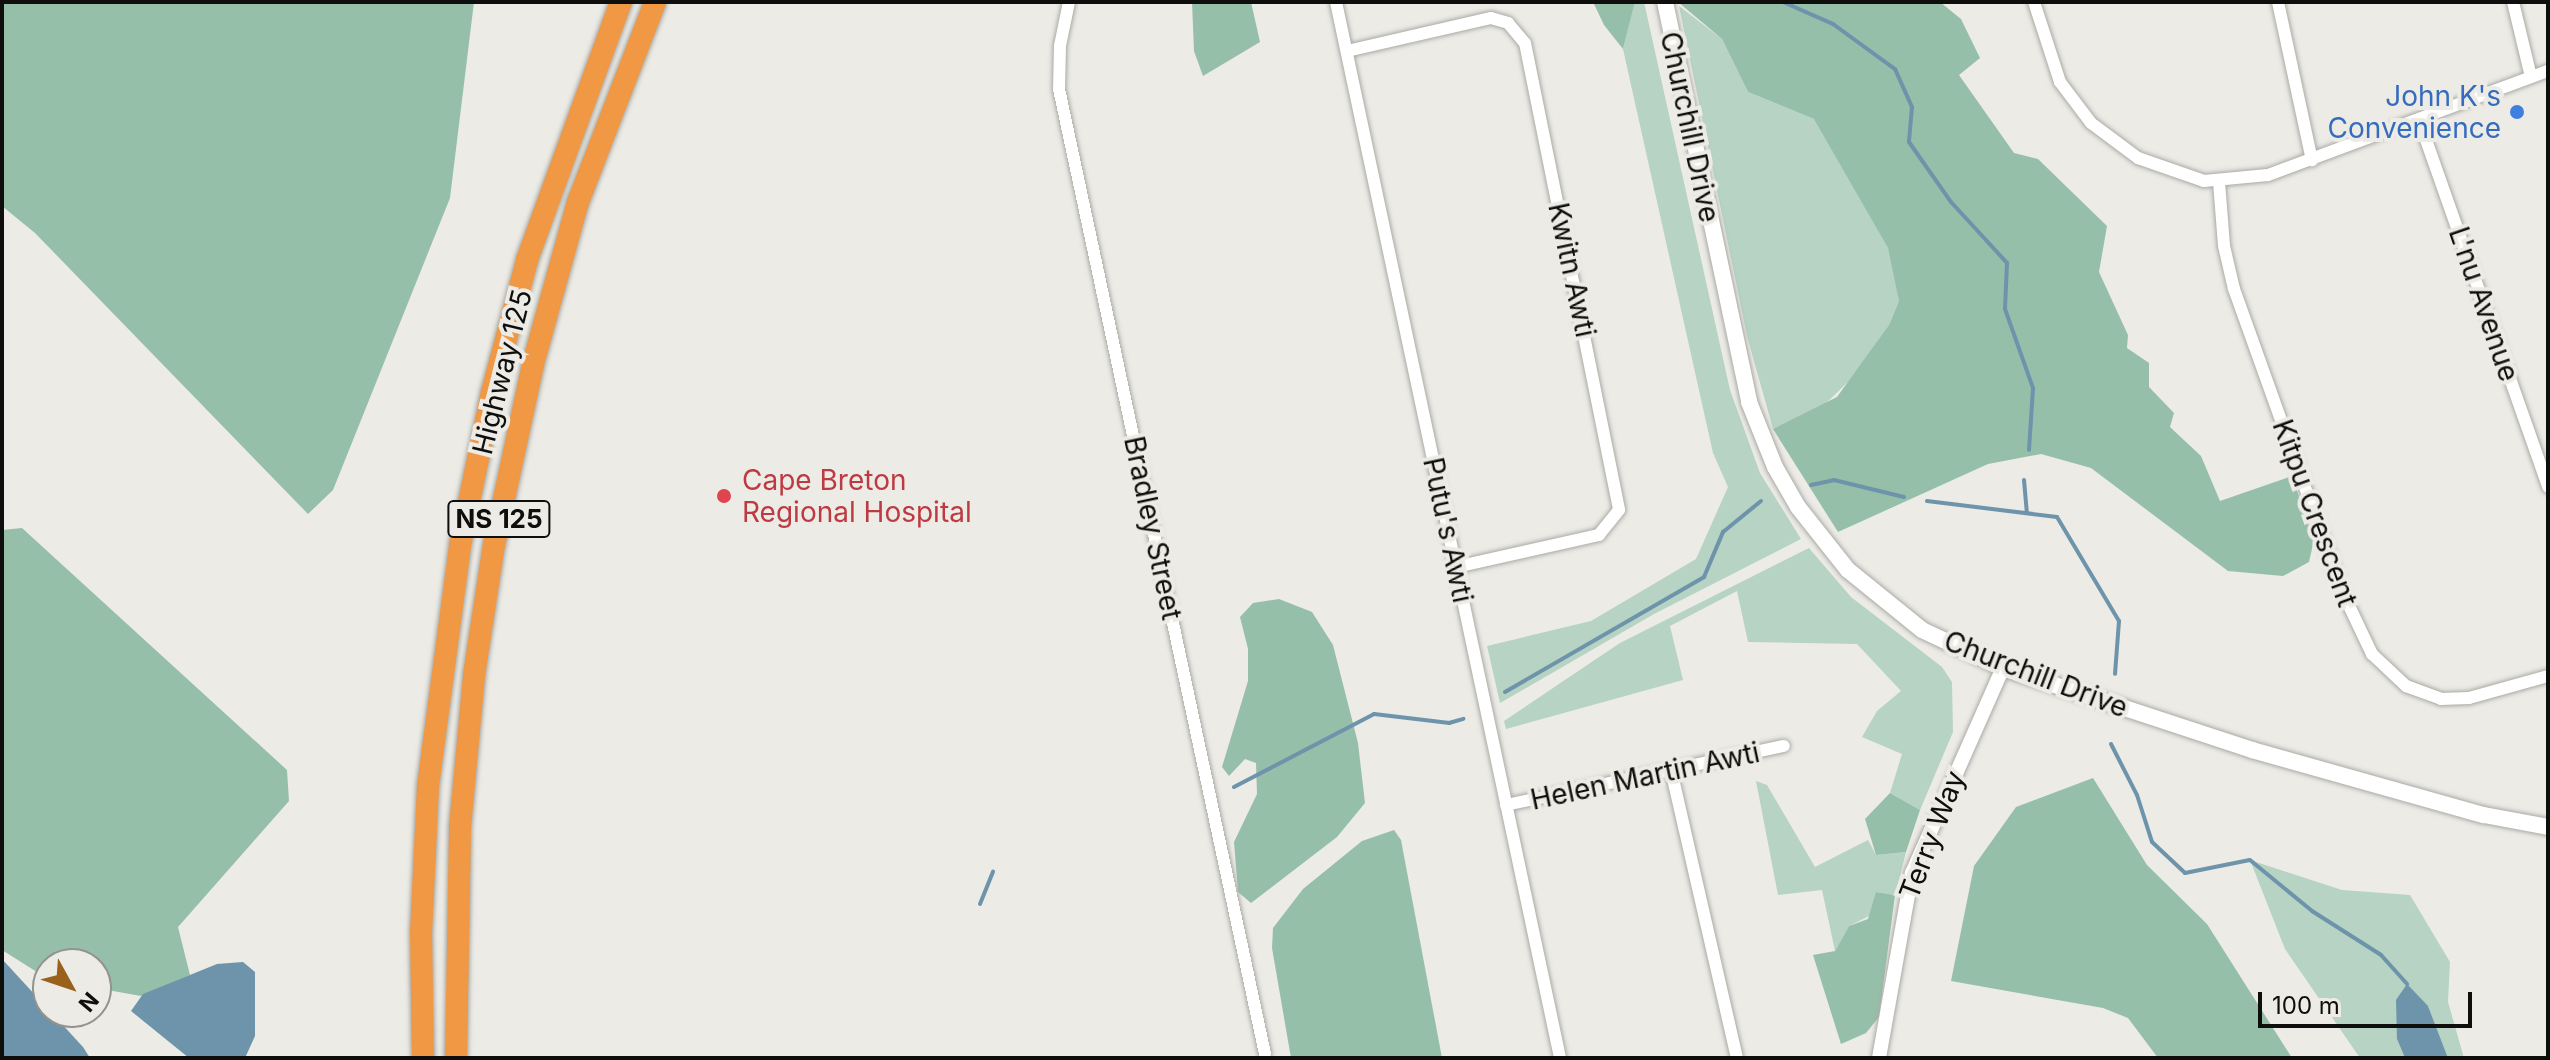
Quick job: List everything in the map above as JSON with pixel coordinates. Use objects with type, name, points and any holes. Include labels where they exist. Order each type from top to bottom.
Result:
[{"type":"highway","name":"Highway 125","points":[[423,1058],[421,934],[428,786],[460,545],[492,392],[527,260],[621,2]]},
{"type":"highway","name":"Highway 125","points":[[456,1058],[462,797],[494,545],[533,364],[578,202],[655,2]]},
{"type":"main road","name":"Churchill Drive","points":[[1665,2],[1737,355],[1775,467],[1821,540],[1872,592],[1922,630],[2003,668],[2252,750],[2469,811],[2548,827]]},
{"type":"street","name":"Bradley Street","points":[[1069,2],[1060,46],[1059,89],[1265,1054]]},
{"type":"street","name":"Putu's Awti","points":[[1336,2],[1560,1058]]},
{"type":"street","points":[[2034,2],[2052,65],[2091,123],[2155,167],[2219,182],[2268,175],[2548,71]]},
{"type":"street","points":[[2278,2],[2312,160]]},
{"type":"street","points":[[2513,2],[2531,77]]},
{"type":"street","name":"Kwitn Awti","points":[[1347,51],[1491,18],[1508,23],[1525,43],[1619,510],[1599,535],[1456,567]]},
{"type":"street","name":"L'nu Avenue","points":[[2419,120],[2548,487]]},
{"type":"street","name":"Kitpu Crescent","points":[[2219,182],[2224,246],[2234,289],[2343,593],[2372,654],[2406,686],[2441,699],[2469,698],[2548,676]]},
{"type":"street","name":"Terry Way","points":[[1879,1058],[1912,873],[2003,668]]},
{"type":"street","name":"Helen Martin Awti","points":[[1506,805],[1784,746]]},
{"type":"street","points":[[1671,770],[1737,1058]]},
{"type":"green space","points":[[2,2],[474,2],[450,198],[333,490],[308,514],[35,233],[2,206]]},
{"type":"green space","points":[[1192,2],[1251,2],[1260,42],[1203,76],[1194,51]]},
{"type":"green space","points":[[1593,2],[1635,2],[1623,49],[1604,25]]},
{"type":"green space","points":[[1635,2],[1644,2],[1730,390],[1760,473],[1801,539],[1654,614],[1500,703],[1487,646],[1591,621],[1696,559],[1728,487],[1713,453],[1623,49]]},
{"type":"green space","points":[[1678,2],[1940,2],[1961,19],[1980,58],[1959,75],[2014,153],[2038,159],[2107,226],[2099,272],[2128,335],[2127,348],[2149,363],[2149,387],[2174,413],[2170,427],[2201,456],[2220,501],[2292,476],[2314,540],[2309,562],[2283,576],[2228,571],[2091,468],[2041,454],[1988,464],[1838,532],[1773,429],[1837,397],[1889,325],[1899,301],[1888,248],[1814,119],[1748,92],[1722,39]]},
{"type":"green space","points":[[1679,6],[1722,39],[1748,92],[1814,119],[1826,133],[1888,248],[1896,278],[1899,301],[1889,325],[1853,377],[1820,409],[1773,429],[1747,336]]},
{"type":"green space","points":[[22,528],[287,770],[289,801],[178,927],[190,975],[141,996],[112,991],[112,948],[32,948],[32,969],[2,950],[2,530]]},
{"type":"green space","points":[[1809,548],[1851,597],[1942,667],[1952,682],[1953,732],[1920,810],[1890,793],[1902,754],[1862,737],[1877,711],[1901,691],[1857,644],[1748,642],[1737,591],[1670,626],[1683,680],[1506,729],[1504,721],[1620,643]]},
{"type":"green space","points":[[1279,599],[1312,612],[1333,645],[1358,743],[1365,803],[1337,837],[1251,903],[1238,892],[1234,842],[1257,794],[1256,763],[1245,759],[1229,776],[1222,767],[1248,681],[1248,649],[1240,617],[1253,603]]},
{"type":"green space","points":[[2093,778],[2147,865],[2207,924],[2292,1058],[2158,1058],[2128,1018],[2103,1008],[1951,981],[1974,866],[2016,807]]},
{"type":"green space","points":[[1756,781],[1767,785],[1815,867],[1868,840],[1876,855],[1906,852],[1895,895],[1876,892],[1871,915],[1849,926],[1835,951],[1822,890],[1778,895]]},
{"type":"green space","points":[[1890,793],[1920,810],[1906,852],[1876,855],[1865,819]]},
{"type":"green space","points":[[1394,830],[1401,840],[1442,1058],[1291,1058],[1272,948],[1273,928],[1303,889],[1362,841]]},
{"type":"green space","points":[[2250,860],[2342,890],[2410,895],[2450,962],[2448,1002],[2464,1058],[2448,1058],[2428,1006],[2397,1039],[2405,1058],[2360,1058],[2285,949]]},
{"type":"green space","points":[[1876,892],[1895,895],[1879,1017],[1866,1033],[1841,1044],[1813,955],[1835,951],[1849,926],[1868,919]]},
{"type":"water","points":[[2,959],[32,992],[32,1028],[66,1028],[90,1058],[2,1058]]},
{"type":"water","points":[[243,962],[255,972],[255,1036],[245,1058],[189,1058],[131,1011],[143,994],[217,964]]},
{"type":"water","points":[[2407,984],[2428,1006],[2448,1058],[2405,1058],[2397,1039],[2396,1000]]},
{"type":"waterway","points":[[1783,2],[1833,24],[1895,69],[1912,107],[1909,142],[1951,202],[2007,263],[2005,309],[2033,388],[2029,450]]},
{"type":"waterway","points":[[1811,485],[1834,480],[1904,497]]},
{"type":"waterway","points":[[2024,480],[2027,513]]},
{"type":"waterway","points":[[1505,692],[1704,577],[1723,532],[1761,501]]},
{"type":"waterway","points":[[1927,501],[2057,517],[2119,621],[2115,674]]},
{"type":"waterway","points":[[1234,787],[1374,714],[1449,723],[1463,719]]},
{"type":"waterway","points":[[2111,744],[2137,795],[2152,842],[2185,873],[2250,860],[2312,911],[2381,955],[2407,984]]},
{"type":"waterway","points":[[980,904],[993,872]]},
{"type":"place","name":"John K's Convenience","points":[[2517,112]]},
{"type":"place","name":"Cape Breton Regional Hospital","points":[[724,496]]}]
